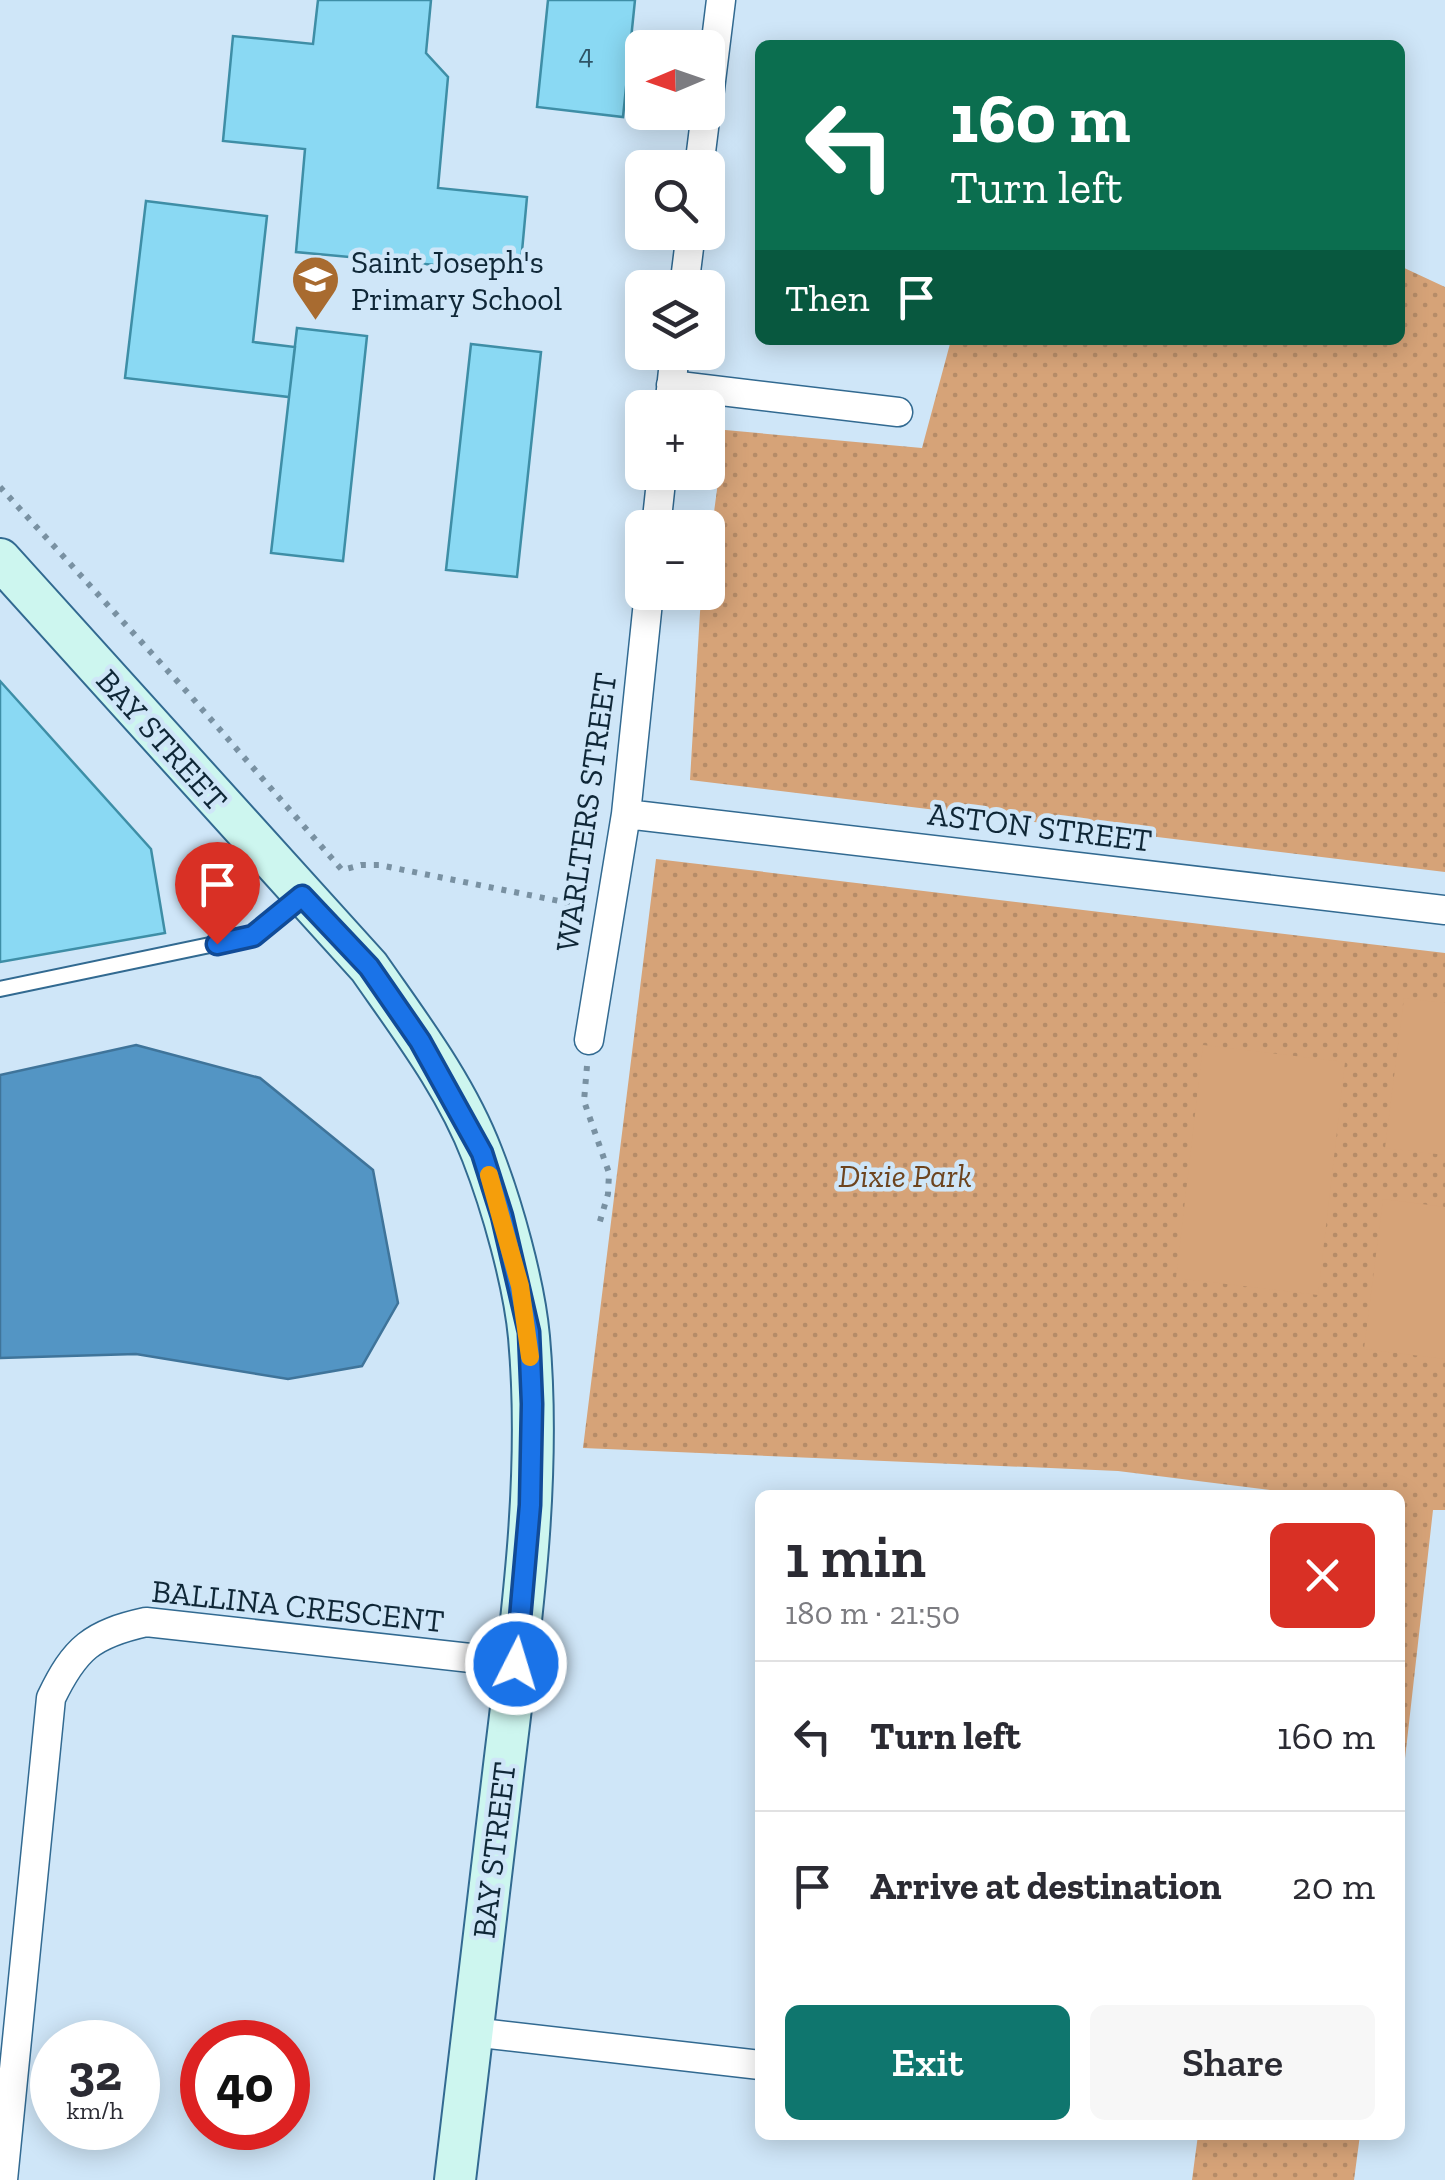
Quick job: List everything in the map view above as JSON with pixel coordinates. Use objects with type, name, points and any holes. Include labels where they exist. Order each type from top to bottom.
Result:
[{"type":"street","points":[[717,30],[721,0]]},
{"type":"street","points":[[725,400],[898,412]]},
{"type":"street","name":"BAY STREET","points":[[0,559],[369,967],[420,1041],[482,1153],[502,1216],[529,1332],[530,1505],[516,1664],[455,2180]]},
{"type":"street","name":"WARLTERS STREET","points":[[588,1040],[626,814],[647,610]]},
{"type":"street","name":"ASTON STREET","points":[[626,814],[1445,910]]},
{"type":"street","name":"BALLINA CRESCENT","points":[[2,2180],[51,1698],[67,1664],[90,1641],[116,1629],[146,1622],[516,1664]]},
{"type":"street","points":[[472,2032],[755,2065]]},
{"type":"lane","points":[[0,989],[253,936],[302,896]]},
{"type":"path","points":[[0,487],[188,693],[342,870],[361,864],[379,865],[610,910]]},
{"type":"path","points":[[588,1040],[584,1101],[609,1173],[608,1194],[598,1228]]},
{"type":"green space","points":[[1405,268],[1445,287],[1445,872],[690,780],[700,610],[725,610],[725,510],[714,510],[717,490],[725,490],[725,430],[922,448],[950,345],[1405,345]]},
{"type":"green space","name":"Dixie Park","points":[[656,859],[1445,953],[1445,1510],[1433,1510],[1405,1759],[1405,1490],[1269,1490],[1118,1471],[583,1448]]},
{"type":"green space","points":[[1404,998],[1445,1003],[1445,1155],[1385,1148]]},
{"type":"green space","points":[[1203,1045],[1345,1062],[1318,1295],[1176,1278]]},
{"type":"green space","points":[[1383,1199],[1445,1207],[1445,1359],[1364,1349]]},
{"type":"green space","points":[[1197,2140],[1359,2140],[1354,2180],[1192,2180]]},
{"type":"water","points":[[136,1045],[260,1078],[373,1170],[398,1303],[362,1366],[288,1379],[136,1354],[0,1358],[0,1075]]},
{"type":"building","points":[[318,0],[431,0],[426,53],[448,77],[438,188],[527,197],[520,273],[296,252],[305,149],[223,141],[233,36],[313,44]]},
{"type":"building","points":[[548,0],[635,0],[632,30],[625,30],[623,117],[537,107]]},
{"type":"building","points":[[146,201],[267,216],[253,342],[295,347],[289,397],[125,378]]},
{"type":"building","points":[[297,328],[367,336],[343,561],[271,553]]},
{"type":"building","points":[[471,344],[541,352],[517,577],[446,570]]},
{"type":"building","points":[[0,681],[151,849],[165,933],[0,962]]},
{"type":"slow traffic","points":[[489,1175],[520,1286],[530,1357]]},
{"type":"place","name":"Saint Joseph's Primary School","points":[[316,322]]},
{"type":"route","points":[[217,944],[253,936],[302,896],[369,967],[420,1041],[482,1153],[502,1216],[529,1332],[531,1466],[516,1664]]}]
